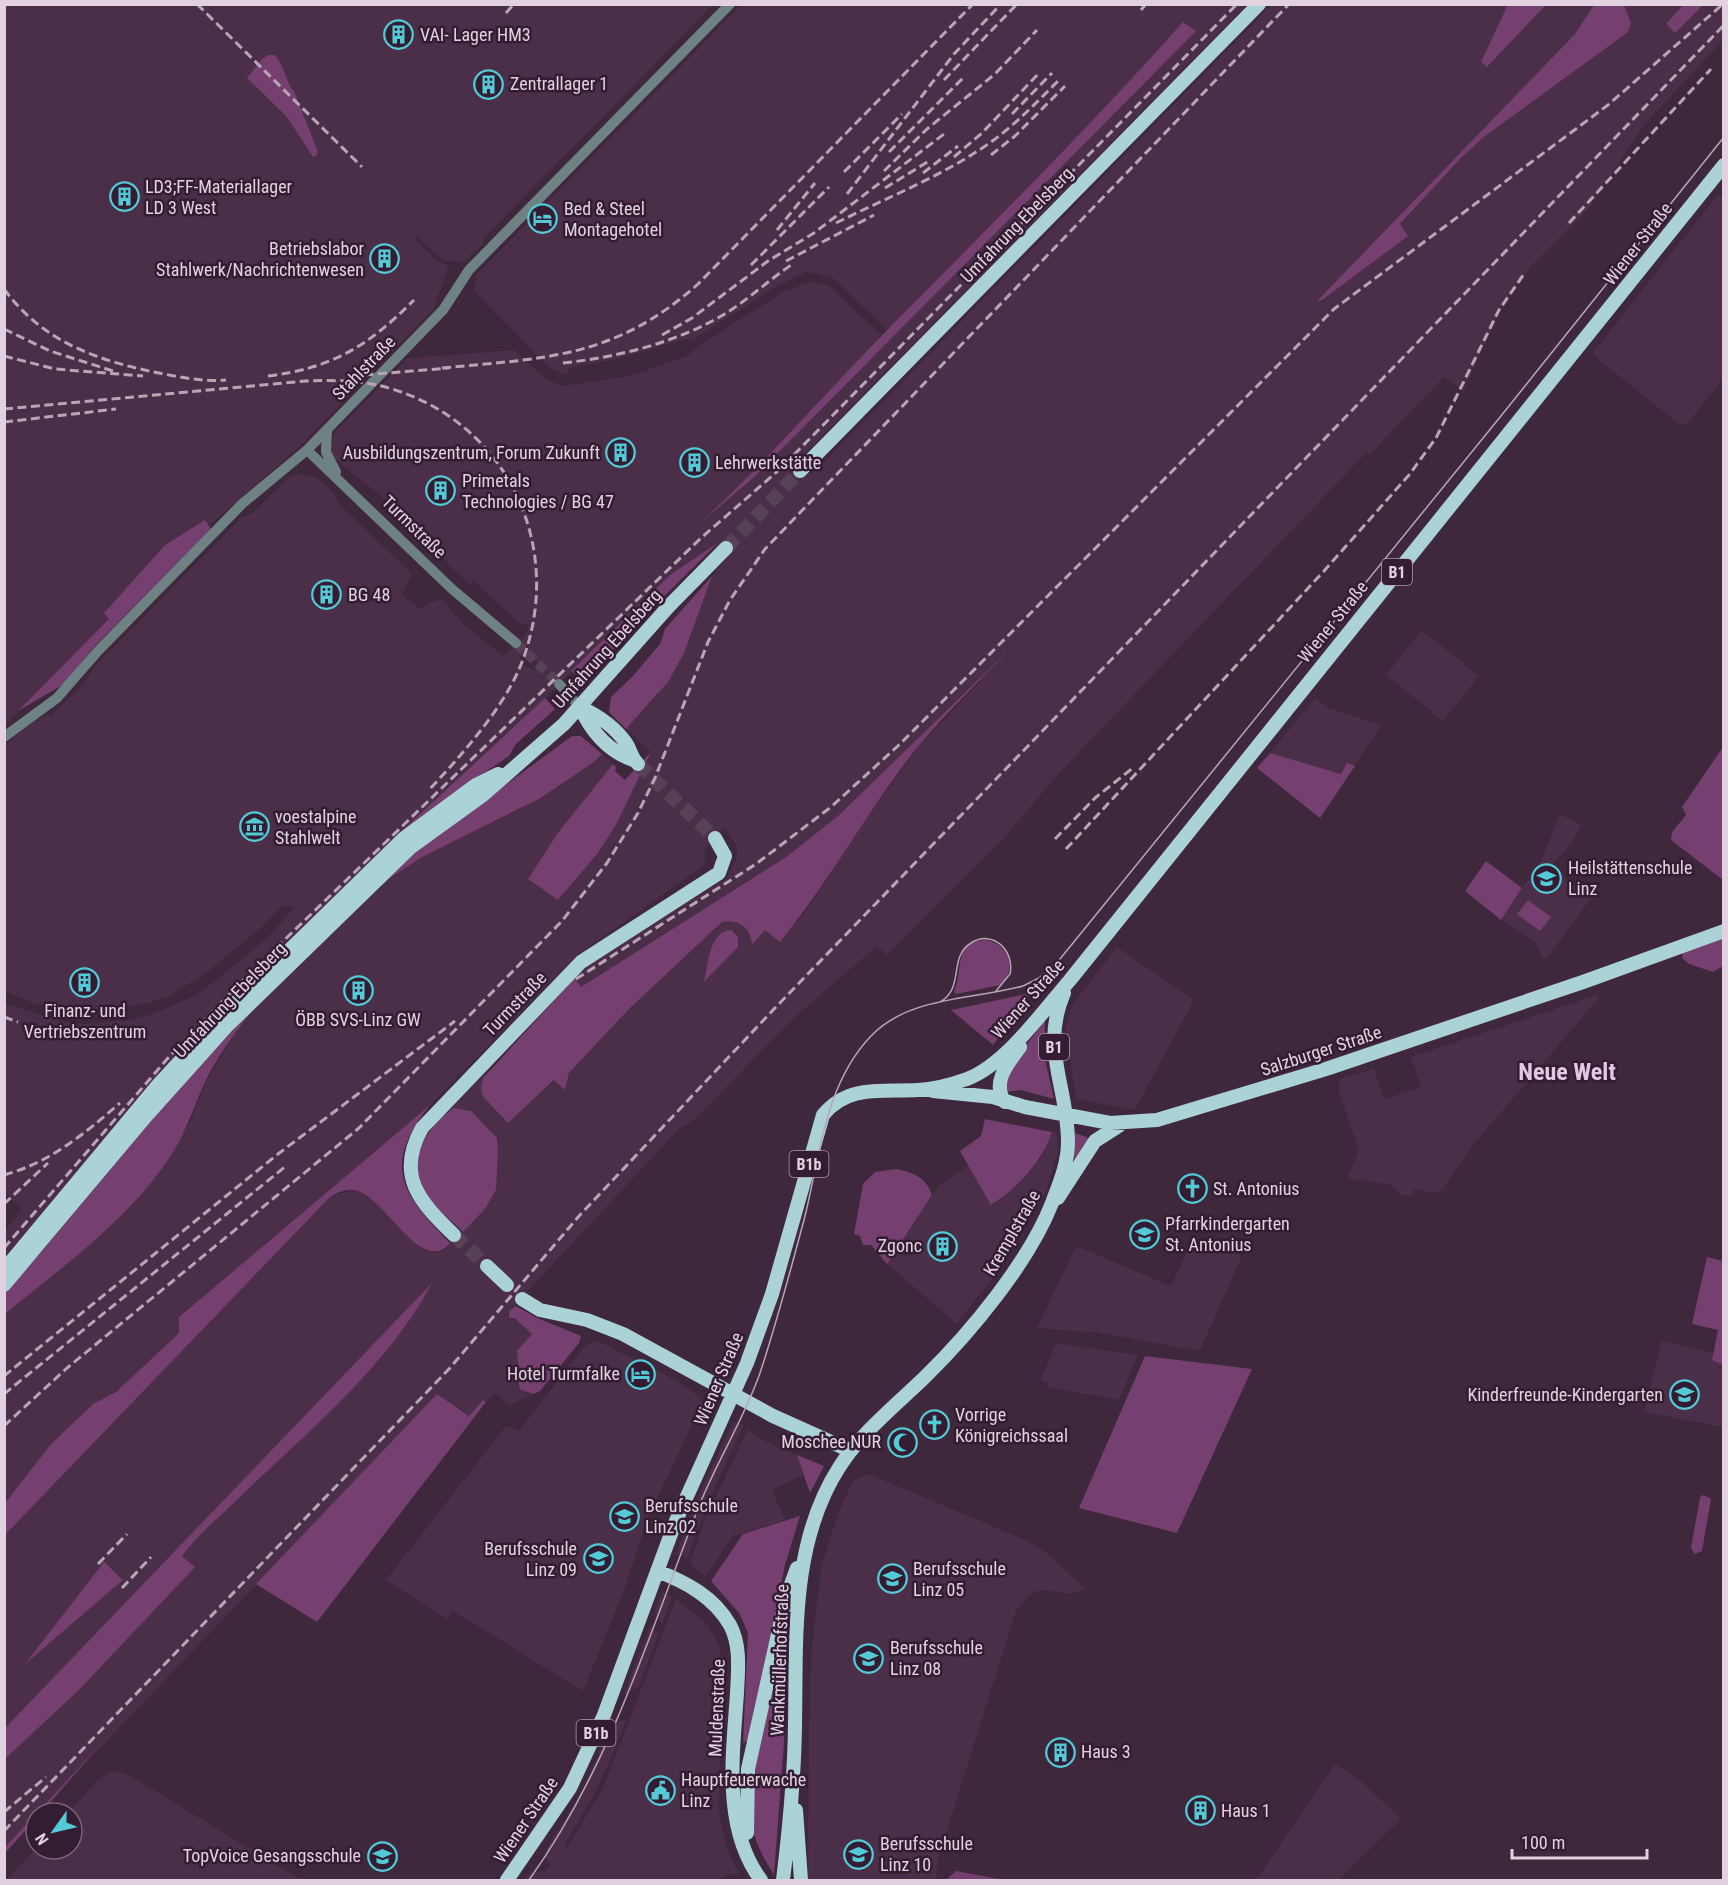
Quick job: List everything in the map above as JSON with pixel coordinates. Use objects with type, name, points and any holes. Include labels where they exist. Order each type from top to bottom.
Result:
[{"type":"main road","name":"Umfahrung Ebelsberg","points":[[800,471],[1259,4]]},
{"type":"main road","name":"Wiener Straße","points":[[507,1881],[564,1798],[588,1752],[687,1493],[734,1394],[772,1294],[824,1115],[836,1102],[861,1091],[919,1090],[968,1079],[983,1071],[1006,1051],[1042,1013],[1724,165]]},
{"type":"main road","name":"Umfahrung Ebelsberg","points":[[4,1285],[147,1115],[226,1028],[411,847],[483,795],[511,768],[545,742],[580,707],[669,606],[726,548]]},
{"type":"main road","points":[[580,707],[598,716],[627,743],[635,762]]},
{"type":"main road","name":"Umfahrung Ebelsberg","points":[[4,1270],[174,1068],[349,889],[430,818],[476,785],[511,768]]},
{"type":"main road","name":"Turmstraße","points":[[454,1236],[424,1204],[413,1184],[412,1149],[422,1128],[581,962],[719,873],[724,856],[715,838]]},
{"type":"main road","name":"Salzburger Straße","points":[[919,1090],[993,1097],[1005,1102],[1120,1125],[1157,1120],[1252,1094],[1583,982],[1724,931]]},
{"type":"main road","name":"Kremplstraße","points":[[851,1451],[975,1322],[1017,1264],[1051,1206],[1067,1154],[1065,1115],[1054,1057],[1053,1031],[1055,1014],[1070,980]]},
{"type":"main road","name":"B1","points":[[1005,1102],[1000,1092],[1003,1072],[1042,1013]]},
{"type":"main road","points":[[1051,1206],[1066,1189],[1096,1139],[1120,1125]]},
{"type":"main road","points":[[487,1266],[507,1285]]},
{"type":"main road","points":[[522,1299],[540,1310],[587,1320],[611,1329],[773,1416],[851,1451]]},
{"type":"main road","name":"Wankmüllerhofstraße","points":[[783,1879],[794,1760],[798,1616],[807,1544],[826,1493],[851,1451]]},
{"type":"main road","points":[[748,1860],[745,1785],[786,1598],[807,1544]]},
{"type":"main road","name":"Muldenstraße","points":[[657,1571],[686,1583],[699,1592],[715,1605],[730,1626],[737,1650],[738,1668],[733,1746],[736,1814],[748,1860],[761,1881]]},
{"type":"main road","points":[[733,1746],[747,1748],[754,1740]]},
{"type":"main road","points":[[794,1760],[801,1881]]},
{"type":"street","name":"Stahlstraße","points":[[4,737],[57,698],[98,651],[242,504],[307,450],[443,310],[469,270],[730,4]]},
{"type":"street","name":"Turmstraße","points":[[327,429],[326,452],[342,483]]},
{"type":"street","name":"Turmstraße","points":[[307,450],[464,600],[516,643]]},
{"type":"street","points":[[559,684],[580,707]]},
{"type":"shaded area","points":[[1508,4],[1546,5],[1487,67],[1481,62]]},
{"type":"shaded area","points":[[4,5],[713,5],[484,238],[483,244],[464,262],[444,261],[416,236],[415,239],[437,260],[449,266],[433,310],[302,444],[173,558],[5,725]]},
{"type":"shaded area","points":[[741,5],[1247,5],[794,465],[806,476],[820,466],[1271,5],[1508,5],[1481,62],[1487,67],[1546,5],[1594,5],[1575,34],[1318,300],[1408,236],[1400,225],[1460,159],[1485,136],[1627,32],[1631,23],[1624,5],[1683,5],[1666,24],[1675,33],[1703,5],[1723,5],[1723,40],[1645,124],[1589,208],[1532,265],[1502,307],[1463,391],[1444,377],[1369,455],[1366,453],[1060,772],[1004,838],[887,955],[877,946],[796,1016],[693,1121],[680,1128],[509,1311],[508,1314],[532,1334],[517,1351],[517,1367],[519,1386],[527,1393],[534,1394],[509,1405],[495,1393],[486,1402],[483,1400],[469,1416],[460,1408],[305,1534],[49,1801],[24,1801],[24,1827],[5,1847],[5,1759],[79,1690],[194,1567],[182,1556],[197,1536],[288,1452],[381,1358],[430,1286],[5,1728],[5,1535],[331,1196],[352,1190],[361,1192],[379,1205],[414,1242],[425,1250],[436,1253],[445,1249],[485,1209],[496,1190],[497,1138],[470,1111],[454,1108],[435,1124],[489,1070],[481,1088],[483,1097],[508,1123],[555,1080],[565,1090],[569,1073],[629,1009],[722,922],[730,920],[743,925],[752,938],[765,930],[780,942],[811,904],[860,827],[917,748],[990,671],[838,816],[786,857],[581,987],[575,978],[600,956],[726,879],[737,858],[737,847],[725,827],[705,849],[706,861],[699,869],[576,956],[430,1105],[180,1316],[179,1333],[116,1392],[93,1404],[51,1444],[5,1503],[5,1314],[110,1227],[129,1208],[190,1123],[205,1083],[237,1030],[254,1009],[378,886],[422,857],[520,809],[557,787],[602,754],[613,764],[557,834],[528,879],[558,900],[598,853],[617,822],[651,752],[626,729],[656,697],[676,667],[712,576],[731,553],[719,542],[670,575],[545,698],[393,839],[5,1262],[5,1231],[21,1209],[5,1192],[5,1003],[58,1021],[86,1024],[129,1020],[153,1014],[196,995],[219,978],[268,937],[294,908],[283,905],[261,928],[206,973],[169,996],[149,1003],[104,1012],[81,1012],[33,1003],[5,991],[5,745],[23,728],[48,714],[51,716],[82,685],[96,665],[242,517],[254,512],[287,479],[300,473],[317,478],[334,493],[339,504],[412,574],[402,595],[421,609],[433,601],[443,600],[462,623],[503,656],[526,634],[529,625],[520,624],[474,581],[470,585],[449,565],[436,547],[382,497],[333,457],[331,445],[335,432],[408,358],[514,350],[547,380],[563,386],[629,376],[687,356],[697,347],[783,292],[814,281],[829,286],[882,336],[887,330],[832,277],[806,272],[772,289],[691,341],[687,339],[612,360],[569,368],[568,374],[564,374],[551,369],[474,291],[476,275]],"holes":[[[521,655],[548,670],[540,671],[518,665]],[[718,936],[739,942],[738,947],[705,981]],[[104,1563],[123,1580],[27,1662],[27,1661]]]},
{"type":"shaded area","points":[[1594,5],[1624,5],[1631,23],[1628,32],[1485,136],[1460,159],[1400,224],[1408,236],[1322,300],[1317,301],[1575,34]]},
{"type":"shaded area","points":[[1683,5],[1703,5],[1675,33],[1666,24]]},
{"type":"shaded area","points":[[1183,22],[1196,31],[753,478],[700,523],[1075,139]]},
{"type":"shaded area","points":[[268,55],[274,55],[278,59],[294,91],[318,152],[316,156],[313,157],[287,117],[247,78]]},
{"type":"shaded area","points":[[1718,194],[1724,199],[1723,379],[1688,423],[1680,425],[1592,354]]},
{"type":"shaded area","points":[[205,520],[211,529],[94,647],[64,684],[18,711],[109,619],[104,613],[165,545]]},
{"type":"shaded area","points":[[719,542],[636,624],[592,674],[577,676],[571,671],[670,575]]},
{"type":"shaded area","points":[[712,576],[684,653],[668,682],[626,729],[609,712],[611,697],[633,676],[660,644],[665,629]]},
{"type":"shaded area","points":[[1422,630],[1479,676],[1443,721],[1386,675]]},
{"type":"shaded area","points":[[1007,652],[916,749],[780,942],[765,930],[752,945],[749,933],[743,926],[728,921],[722,922],[629,1009],[569,1073],[565,1090],[554,1080],[508,1123],[483,1097],[481,1088],[483,1078],[575,978],[581,987],[786,857],[838,816]]},
{"type":"shaded area","points":[[545,698],[555,709],[516,744],[509,756],[448,797],[393,839]]},
{"type":"shaded area","points":[[1315,698],[1329,708],[1381,725],[1355,766],[1347,763],[1342,774],[1270,753]]},
{"type":"shaded area","points":[[572,736],[581,736],[602,754],[594,762],[539,799],[422,857],[378,886],[403,860]]},
{"type":"shaded area","points":[[1723,747],[1723,880],[1671,840],[1672,832],[1686,815],[1682,807]]},
{"type":"shaded area","points":[[651,752],[617,823],[598,853],[558,900],[528,879],[557,834],[613,764],[616,767],[615,771],[625,780]]},
{"type":"shaded area","points":[[1270,753],[1341,774],[1347,763],[1355,766],[1320,818],[1257,768]]},
{"type":"shaded area","name":"Heilstättenschule Linz","points":[[1560,814],[1581,825],[1572,843],[1550,868],[1592,897],[1547,958],[1543,959],[1535,942],[1501,920],[1541,861]]},
{"type":"shaded area","points":[[1486,861],[1522,888],[1501,920],[1465,891]]},
{"type":"shaded area","points":[[1528,900],[1551,917],[1540,931],[1517,914]]},
{"type":"shaded area","points":[[731,930],[738,937],[738,947],[704,982],[708,958],[714,942],[718,936]]},
{"type":"shaded area","points":[[1723,936],[1723,966],[1713,972],[1689,964],[1682,958],[1683,951]]},
{"type":"shaded area","points":[[987,940],[1001,947],[1008,958],[1009,972],[1006,979],[1001,985],[956,994],[954,992],[964,951],[968,945],[976,941]]},
{"type":"shaded area","points":[[1117,947],[1194,1000],[1135,1110],[1076,1099],[1065,1028],[1073,1004]]},
{"type":"shaded area","points":[[1032,992],[993,1045],[951,1010],[1022,995]]},
{"type":"shaded area","points":[[1597,995],[1599,998],[1473,1145],[1442,1190],[1435,1193],[1414,1189],[1412,1196],[1401,1195],[1391,1185],[1347,1178],[1359,1151],[1338,1089],[1340,1079],[1374,1069],[1384,1099],[1421,1087],[1411,1057]]},
{"type":"shaded area","points":[[254,1009],[215,1063],[178,1144],[156,1176],[117,1220],[5,1314],[4,1293],[43,1250],[185,1080]]},
{"type":"shaded area","points":[[1045,1020],[1044,1055],[1054,1099],[1021,1090],[1006,1092],[1014,1063]]},
{"type":"shaded area","points":[[430,1105],[415,1126],[406,1145],[402,1163],[404,1178],[410,1194],[420,1209],[450,1243],[439,1251],[427,1250],[402,1231],[377,1204],[365,1195],[350,1190],[331,1196],[5,1535],[5,1503],[51,1444],[93,1404],[116,1392],[179,1333],[179,1317]]},
{"type":"shaded area","points":[[454,1108],[471,1111],[497,1138],[496,1190],[485,1209],[463,1232],[439,1210],[427,1195],[420,1183],[418,1171],[418,1158],[427,1135]]},
{"type":"shaded area","points":[[985,1119],[1052,1132],[1042,1154],[1028,1173],[991,1205],[960,1151],[981,1136]]},
{"type":"shaded area","name":"Zgonc","points":[[1052,1132],[1057,1133],[1058,1152],[1046,1192],[1000,1268],[957,1324],[887,1264],[940,1184],[969,1166],[992,1205],[1031,1171],[1040,1159]]},
{"type":"shaded area","points":[[1075,1133],[1089,1138],[1074,1162]]},
{"type":"shaded area","points":[[896,1169],[923,1180],[932,1195],[887,1264],[871,1245],[863,1245],[860,1236],[854,1234],[863,1184],[875,1172]]},
{"type":"shaded area","points":[[1194,1236],[1242,1256],[1200,1351],[1100,1333],[1037,1328],[1076,1246],[1171,1286]]},
{"type":"shaded area","points":[[1707,1257],[1723,1261],[1723,1365],[1712,1360],[1718,1330],[1692,1324]]},
{"type":"shaded area","points":[[432,1283],[414,1313],[371,1369],[321,1421],[211,1524],[182,1556],[195,1567],[79,1690],[5,1759],[5,1728]]},
{"type":"shaded area","points":[[516,1306],[535,1317],[581,1336],[579,1343],[540,1391],[534,1394],[521,1390],[519,1386],[517,1351],[532,1334],[514,1318],[509,1318],[509,1311]]},
{"type":"shaded area","points":[[596,1340],[673,1379],[690,1389],[703,1402],[650,1513],[624,1590],[583,1691],[453,1611],[447,1619],[386,1580],[505,1427],[509,1426],[519,1431],[584,1347]]},
{"type":"shaded area","points":[[1662,1341],[1714,1353],[1712,1360],[1723,1365],[1723,1427],[1644,1412]]},
{"type":"shaded area","points":[[1056,1343],[1138,1355],[1119,1400],[1048,1387],[1049,1383],[1041,1380]]},
{"type":"shaded area","points":[[1145,1356],[1252,1369],[1177,1533],[1079,1508]]},
{"type":"shaded area","points":[[437,1394],[469,1416],[483,1400],[486,1402],[317,1622],[256,1584]]},
{"type":"shaded area","points":[[733,1422],[744,1425],[718,1480],[687,1558],[676,1554],[695,1502]]},
{"type":"shaded area","points":[[748,1429],[764,1441],[797,1455],[803,1475],[772,1490],[785,1520],[733,1536],[705,1577],[690,1564],[706,1517]]},
{"type":"shaded area","points":[[797,1455],[824,1466],[810,1493]]},
{"type":"shaded area","points":[[869,1474],[1028,1541],[1047,1553],[1085,1589],[1070,1594],[1045,1590],[1033,1592],[1016,1611],[939,1856],[936,1880],[809,1880],[808,1877],[811,1658],[821,1567],[838,1514],[853,1481]]},
{"type":"shaded area","points":[[1703,1495],[1711,1499],[1702,1551],[1695,1554],[1691,1548],[1700,1497]]},
{"type":"shaded area","points":[[800,1516],[785,1565],[749,1740],[743,1743],[748,1633],[739,1613],[711,1581],[743,1534]]},
{"type":"shaded area","points":[[104,1562],[123,1580],[24,1665]]},
{"type":"shaded area","points":[[662,1592],[672,1597],[662,1625],[655,1612]]},
{"type":"shaded area","name":"Hauptfeuerwache Linz","points":[[676,1599],[707,1624],[719,1645],[721,1660],[719,1812],[726,1846],[739,1875],[729,1874],[717,1880],[523,1880],[527,1875],[546,1870],[550,1865],[545,1857],[547,1848],[581,1793],[611,1727],[618,1721],[627,1720],[598,1787],[564,1846],[567,1848],[603,1788]]},
{"type":"shaded area","points":[[788,1602],[784,1743],[774,1875],[755,1837],[750,1818],[748,1795]]},
{"type":"shaded area","points":[[651,1625],[658,1635],[639,1687],[623,1695]]},
{"type":"shaded area","points":[[100,1745],[51,1801],[48,1801]]},
{"type":"shaded area","points":[[1335,1764],[1362,1782],[1401,1819],[1338,1880],[1256,1880]]},
{"type":"shaded area","points":[[113,1770],[129,1775],[301,1880],[6,1880],[24,1861],[84,1861],[84,1801],[79,1801],[99,1779]]},
{"type":"shaded area","points":[[24,1827],[24,1832],[5,1853],[5,1847]]},
{"type":"shaded area","points":[[956,1871],[1004,1880],[946,1880]]},
{"type":"tunnel","points":[[726,548],[800,471]]},
{"type":"tunnel","points":[[516,643],[559,684]]},
{"type":"tunnel","points":[[638,764],[715,838]]},
{"type":"tunnel","points":[[454,1235],[487,1266]]},
{"type":"tram line","points":[[529,1880],[558,1837],[605,1746],[645,1651],[699,1506],[754,1390],[789,1276],[826,1121],[843,1076],[856,1055],[871,1036],[886,1023],[904,1013],[942,1001],[1023,986],[1039,978],[1060,959],[1505,411],[1724,137]]},
{"type":"tram line","points":[[940,1002],[948,996],[952,989],[960,956],[964,949],[979,939],[987,939],[1001,945],[1009,957],[1010,974],[996,991]]},
{"type":"railway","points":[[197,4],[362,167]]},
{"type":"railway","points":[[506,13],[514,4]]},
{"type":"railway","points":[[442,368],[547,357],[578,350],[638,327],[667,308],[698,284],[973,4]]},
{"type":"railway","points":[[847,194],[954,54],[1001,4]]},
{"type":"railway","points":[[944,80],[1017,4]]},
{"type":"railway","points":[[1141,10],[1146,4]]},
{"type":"railway","points":[[4,1248],[168,1058],[246,977],[701,538],[780,469],[1237,4]]},
{"type":"railway","points":[[4,1426],[67,1368],[359,1128],[562,921],[607,863],[638,813],[655,778],[708,642],[730,600],[765,549],[1289,4]]},
{"type":"railway","points":[[576,979],[756,864],[831,807],[900,744],[1334,309],[1608,105],[1723,4]]},
{"type":"railway","points":[[4,1831],[449,1369],[579,1216],[774,1009],[1724,25]]},
{"type":"railway","points":[[884,171],[927,129],[995,74],[1037,30]]},
{"type":"railway","points":[[1569,223],[1711,69]]},
{"type":"railway","points":[[954,157],[982,133],[1040,72]]},
{"type":"railway","points":[[1012,114],[1052,73]]},
{"type":"railway","points":[[889,152],[965,76]]},
{"type":"railway","points":[[836,223],[935,176],[973,154],[1009,128],[1059,80]]},
{"type":"railway","points":[[991,155],[1015,136],[1065,86]]},
{"type":"railway","points":[[844,172],[902,114]]},
{"type":"railway","points":[[662,335],[692,318],[768,261],[814,233],[944,134]]},
{"type":"railway","points":[[923,173],[958,146]]},
{"type":"railway","points":[[885,188],[929,161]]},
{"type":"railway","points":[[777,230],[815,183]]},
{"type":"railway","points":[[751,265],[829,187]]},
{"type":"railway","points":[[786,261],[874,215]]},
{"type":"railway","points":[[563,363],[625,353],[666,341],[705,325],[732,309],[794,263]]},
{"type":"railway","points":[[1066,849],[1324,571],[1409,475],[1436,438],[1499,310],[1524,274]]},
{"type":"railway","points":[[4,289],[34,321],[68,344],[87,353],[127,366],[168,375],[226,380]]},
{"type":"railway","points":[[268,376],[331,361],[365,342],[414,300]]},
{"type":"railway","points":[[4,329],[50,351],[113,371]]},
{"type":"railway","points":[[4,356],[55,369],[143,376]]},
{"type":"railway","points":[[351,376],[449,368]]},
{"type":"railway","points":[[4,409],[306,381],[360,382],[392,389],[434,407],[469,432],[497,463],[518,499],[532,538],[537,581],[533,624],[520,667],[503,700],[466,748],[428,791]]},
{"type":"railway","points":[[4,422],[116,409]]},
{"type":"railway","points":[[1055,839],[1095,798],[1134,767]]},
{"type":"railway","points":[[4,1017],[18,1022]]},
{"type":"railway","points":[[4,1376],[278,1154],[455,1021]]},
{"type":"railway","points":[[4,1175],[52,1155],[80,1136],[120,1103]]},
{"type":"railway","points":[[4,1204],[48,1163]]},
{"type":"railway","points":[[4,1394],[286,1166]]},
{"type":"railway","points":[[98,1564],[127,1534]]},
{"type":"railway","points":[[122,1588],[151,1557]]},
{"type":"railway","points":[[4,1812],[46,1777]]},
{"type":"place","name":"VAI- Lager HM3","points":[[399,35]]},
{"type":"place","name":"Zentrallager 1","points":[[489,84]]},
{"type":"place","name":"LD3;FF-Materiallager LD 3 West","points":[[124,197]]},
{"type":"place","name":"Bed & Steel Montagehotel","points":[[543,219]]},
{"type":"place","name":"Betriebslabor Stahlwerk/Nachrichtenwesen","points":[[385,259]]},
{"type":"place","name":"Ausbildungszentrum, Forum Zukunft","points":[[621,453]]},
{"type":"place","name":"Lehrwerkstätte","points":[[694,463]]},
{"type":"place","name":"Primetals Technologies / BG 47","points":[[441,491]]},
{"type":"place","name":"BG 48","points":[[327,595]]},
{"type":"place","name":"voestalpine Stahlwelt","points":[[254,827]]},
{"type":"place","name":"Heilstättenschule Linz","points":[[1547,878]]},
{"type":"place","name":"Finanz- und Vertriebszentrum","points":[[85,982]]},
{"type":"place","name":"ÖBB SVS-Linz GW","points":[[358,991]]},
{"type":"place","name":"St. Antonius","points":[[1192,1189]]},
{"type":"place","name":"Pfarrkindergarten St. Antonius","points":[[1144,1234]]},
{"type":"place","name":"Zgonc","points":[[943,1246]]},
{"type":"place","name":"Hotel Turmfalke","points":[[641,1374]]},
{"type":"place","name":"Kinderfreunde-Kindergarten","points":[[1684,1395]]},
{"type":"place","name":"Vorrige Königreichssaal","points":[[934,1425]]},
{"type":"place","name":"Moschee NUR","points":[[902,1442]]},
{"type":"place","name":"Berufsschule Linz 02","points":[[624,1516]]},
{"type":"place","name":"Berufsschule Linz 09","points":[[598,1559]]},
{"type":"place","name":"Berufsschule Linz 05","points":[[892,1579]]},
{"type":"place","name":"Berufsschule Linz 08","points":[[869,1658]]},
{"type":"place","name":"Haus 3","points":[[1060,1752]]},
{"type":"place","name":"Hauptfeuerwache Linz","points":[[660,1790]]},
{"type":"place","name":"Haus 1","points":[[1200,1811]]},
{"type":"place","name":"Berufsschule Linz 10","points":[[859,1854]]},
{"type":"place","name":"TopVoice Gesangsschule","points":[[382,1856]]},
{"type":"district","name":"Neue Welt","points":[[1567,1072]]}]
